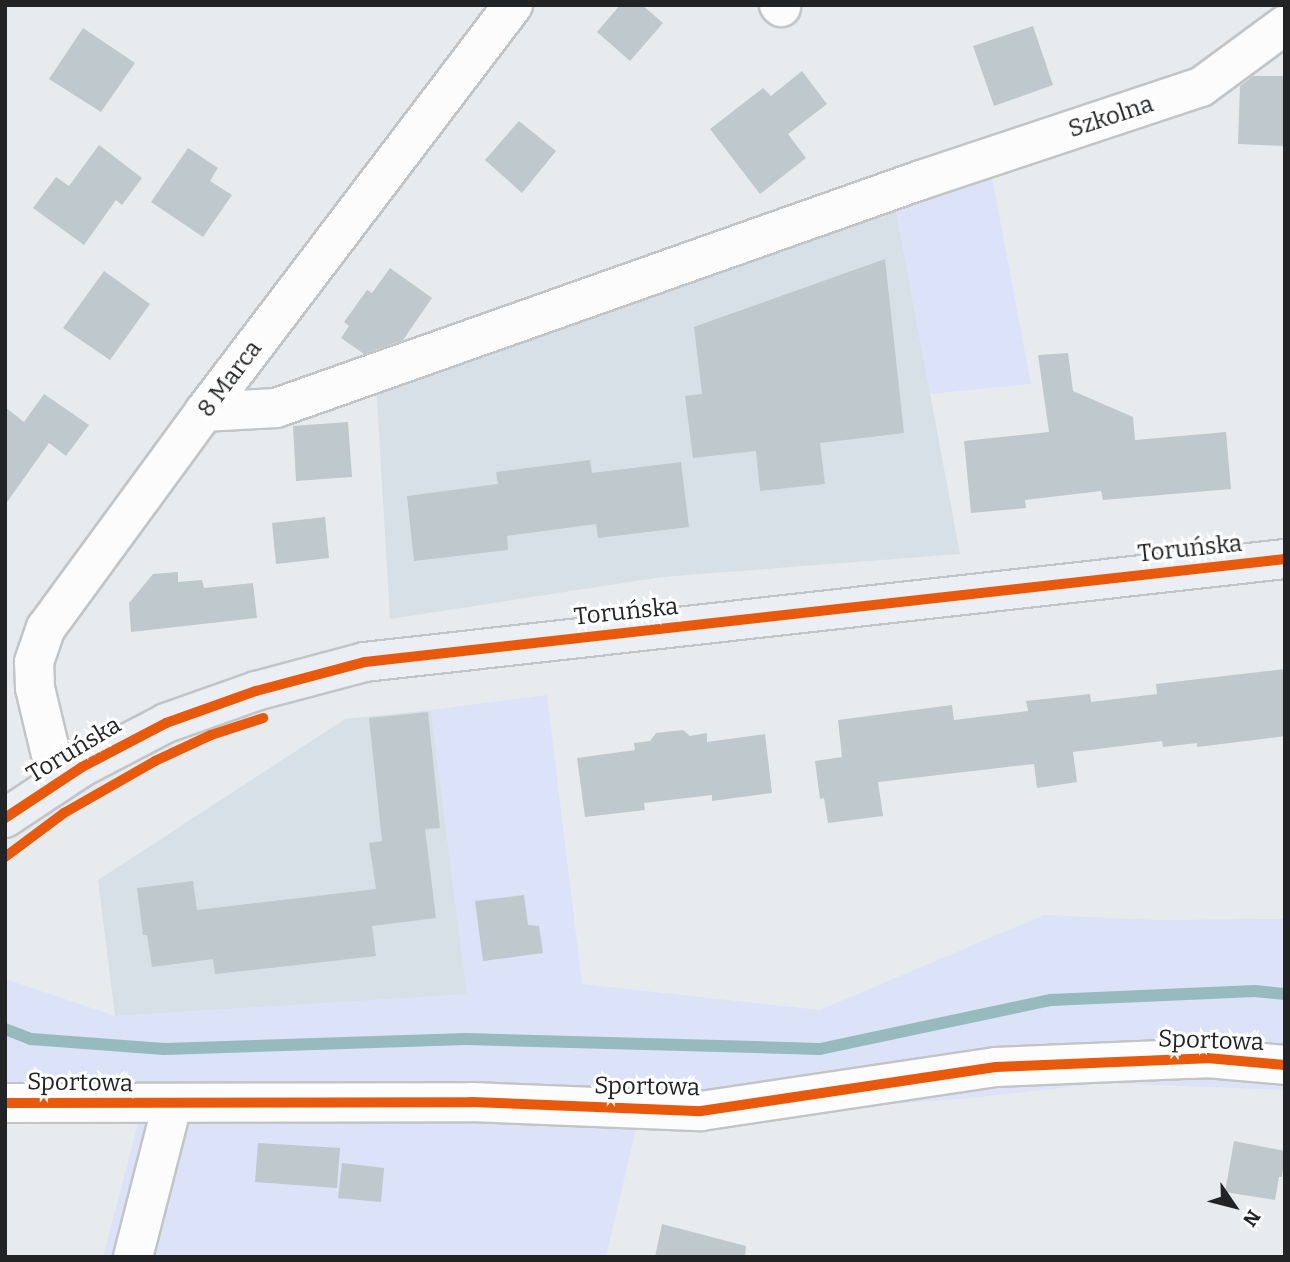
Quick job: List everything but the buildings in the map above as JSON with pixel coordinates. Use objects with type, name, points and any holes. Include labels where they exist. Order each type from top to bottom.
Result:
[{"type":"main road","name":"Toruńska","points":[[5,818],[120,745],[201,709],[365,662],[1285,559]]},
{"type":"street","name":"8 Marca","points":[[60,781],[35,688],[34,662],[37,646],[62,604],[204,412],[513,5]]},
{"type":"street","name":"Szkolna","points":[[204,412],[275,408],[921,180],[1201,87],[1285,25]]},
{"type":"street","name":"Sportowa","points":[[5,1103],[172,1105],[472,1102],[701,1111],[996,1067],[1207,1058],[1285,1065]]},
{"type":"street","points":[[133,1257],[172,1105]]},
{"type":"shaded area","points":[[991,172],[1031,384],[930,394],[895,205]]},
{"type":"shaded area","points":[[895,205],[960,554],[662,577],[390,619],[376,384]]},
{"type":"shaded area","points":[[547,695],[582,984],[820,1010],[1044,915],[1157,920],[1285,919],[1285,1090],[1105,1083],[971,1098],[812,1110],[645,1090],[606,1257],[103,1257],[142,1108],[5,1117],[5,979],[115,1016],[467,994],[431,710]]},
{"type":"shaded area","points":[[431,710],[467,995],[115,1016],[98,880],[345,719]]},
{"type":"waterway","points":[[5,1029],[31,1039],[164,1049],[466,1039],[820,1049],[1051,1000],[1255,991],[1285,994]]},
{"type":"cycle path","points":[[5,818],[82,767],[166,723],[256,691],[365,662],[1285,559]]},
{"type":"cycle path","points":[[5,857],[64,813],[155,761],[211,735],[263,718]]},
{"type":"cycle path","points":[[5,1103],[472,1102],[701,1111],[996,1067],[1207,1058],[1285,1065]]}]
